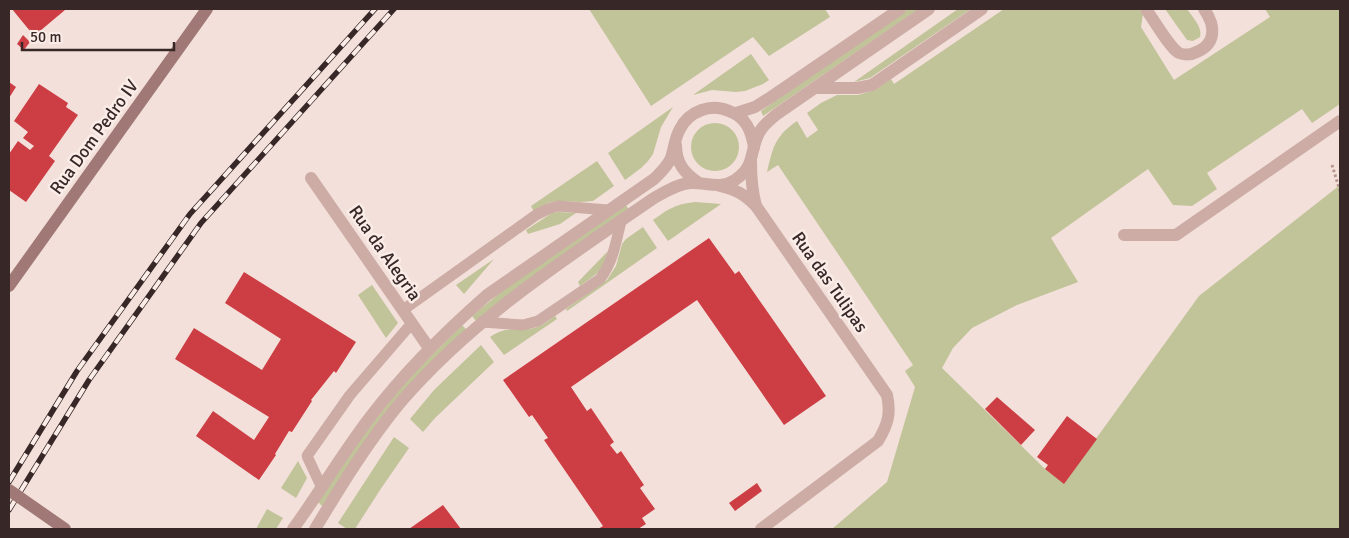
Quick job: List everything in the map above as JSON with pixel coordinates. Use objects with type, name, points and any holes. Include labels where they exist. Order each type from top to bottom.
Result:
[{"type":"street","name":"Rua Dom Pedro IV","points":[[9,286],[207,9]]},
{"type":"street","points":[[736,113],[755,107],[771,97],[900,9]]},
{"type":"street","points":[[756,206],[751,178],[754,147],[759,132],[778,114],[929,9]]},
{"type":"street","points":[[814,88],[857,88],[872,85],[982,9]]},
{"type":"street","points":[[1146,9],[1168,42],[1179,53],[1191,54],[1202,50],[1211,41],[1213,29],[1204,9]]},
{"type":"street","points":[[293,529],[370,417],[399,380],[429,348],[487,295],[654,179],[670,160],[679,129],[687,118],[698,111],[710,107],[724,108],[736,113],[746,122],[752,134],[754,147]]},
{"type":"street","points":[[1124,235],[1176,236],[1340,121]]},
{"type":"street","points":[[676,142],[676,154],[688,176],[699,183],[734,189],[747,196],[756,206]]},
{"type":"street","points":[[719,186],[735,180],[745,172],[752,160]]},
{"type":"street","name":"Rua da Alegria","points":[[311,178],[429,348]]},
{"type":"street","points":[[315,529],[374,438],[400,404],[428,373],[482,322],[516,294],[654,198],[671,189],[687,184],[699,183]]},
{"type":"street","name":"Rua das Tulipas","points":[[756,206],[876,378],[887,395],[889,404],[889,417],[878,440],[761,529]]},
{"type":"street","points":[[9,490],[65,529]]},
{"type":"lane","points":[[403,310],[536,215],[548,209],[558,206],[608,210]]},
{"type":"lane","points":[[482,322],[523,325],[538,321],[600,279],[612,261],[621,221]]},
{"type":"lane","points":[[322,488],[308,456],[350,395],[412,323]]},
{"type":"path","points":[[1332,165],[1340,191]]},
{"type":"green space","points":[[589,9],[825,9],[830,17],[769,56],[753,37],[651,106]]},
{"type":"green space","points":[[908,9],[919,9],[763,116],[761,111]]},
{"type":"green space","points":[[958,9],[971,9],[870,78],[854,82]]},
{"type":"green space","points":[[1004,9],[1139,9],[1143,14],[1141,27],[1174,80],[1270,17],[1265,9],[1340,9],[1340,104],[1312,123],[1302,109],[1207,173],[1217,189],[1192,206],[1173,205],[1148,169],[1051,238],[1078,282],[1017,305],[972,328],[953,348],[942,368],[1045,469],[1064,483],[1199,296],[1340,185],[1340,529],[832,529],[887,482],[915,387],[905,371],[913,365],[778,165],[767,172],[773,149],[779,137],[797,121],[807,138],[818,130],[807,113],[821,103],[837,95],[858,95],[875,90],[891,79],[894,84]]},
{"type":"green space","points":[[1165,9],[1187,9],[1199,26],[1200,37],[1193,41],[1187,40]]},
{"type":"green space","points":[[751,54],[769,80],[745,91],[712,90],[693,95]]},
{"type":"green space","points":[[673,107],[661,127],[653,154],[641,168],[625,180],[608,153]]},
{"type":"green space","points":[[710,123],[720,123],[732,130],[739,142],[739,152],[732,164],[720,171],[710,171],[702,167],[695,160],[691,152],[691,142],[695,134],[702,127]]},
{"type":"green space","points":[[597,161],[614,186],[593,201],[556,201],[548,203],[534,212],[531,206]]},
{"type":"green space","points":[[695,202],[721,204],[668,241],[653,220],[672,208]]},
{"type":"green space","points":[[626,205],[629,210],[476,321],[472,316],[508,286]]},
{"type":"green space","points":[[552,213],[576,213],[560,224],[528,234],[526,230]]},
{"type":"green space","points":[[643,227],[657,248],[567,311],[566,309],[607,280],[616,266],[622,244]]},
{"type":"green space","points":[[608,251],[603,268],[580,286],[578,282]]},
{"type":"green space","points":[[494,259],[464,294],[456,285]]},
{"type":"green space","points":[[372,285],[398,323],[386,338],[358,295]]},
{"type":"green space","points":[[555,316],[557,319],[504,355],[490,337],[502,331],[537,327]]},
{"type":"green space","points":[[462,325],[466,329],[322,506],[318,502],[361,438],[405,382]]},
{"type":"green space","points":[[481,345],[494,362],[435,418],[423,432],[410,419],[434,390]]},
{"type":"green space","points":[[394,437],[409,448],[355,529],[347,529],[338,523]]},
{"type":"green space","points":[[298,461],[307,478],[296,498],[281,488]]},
{"type":"green space","points":[[267,509],[283,518],[276,529],[256,529]]},
{"type":"building","points":[[12,9],[64,9],[65,10],[34,36]]},
{"type":"building","points":[[23,35],[30,42],[24,50],[17,44]]},
{"type":"building","points":[[9,82],[16,87],[9,98]]},
{"type":"building","points":[[39,84],[68,103],[66,107],[78,115],[49,156],[55,161],[26,202],[9,190],[9,154],[18,141],[30,150],[34,146],[23,138],[28,132],[14,121]]},
{"type":"building","points":[[709,238],[735,274],[739,271],[826,396],[784,425],[697,300],[571,387],[587,411],[591,408],[614,442],[610,445],[617,454],[621,451],[644,485],[640,488],[655,509],[642,518],[646,524],[638,529],[598,529],[603,526],[544,440],[548,438],[532,415],[529,417],[503,380]]},
{"type":"building","points":[[244,272],[356,342],[336,373],[334,371],[311,400],[292,432],[289,431],[259,480],[196,436],[213,411],[254,440],[269,417],[175,359],[194,328],[262,370],[281,339],[225,303]]},
{"type":"building","points":[[997,397],[1035,430],[1021,445],[985,409]]},
{"type":"building","points":[[1067,416],[1097,439],[1064,484],[1045,469],[1048,465],[1037,457]]},
{"type":"building","points":[[757,483],[762,491],[735,511],[729,503]]},
{"type":"building","points":[[443,505],[461,529],[409,529]]},
{"type":"railway","points":[[9,482],[77,371],[190,214],[375,9]]},
{"type":"railway","points":[[9,510],[89,380],[201,223],[394,9]]}]
